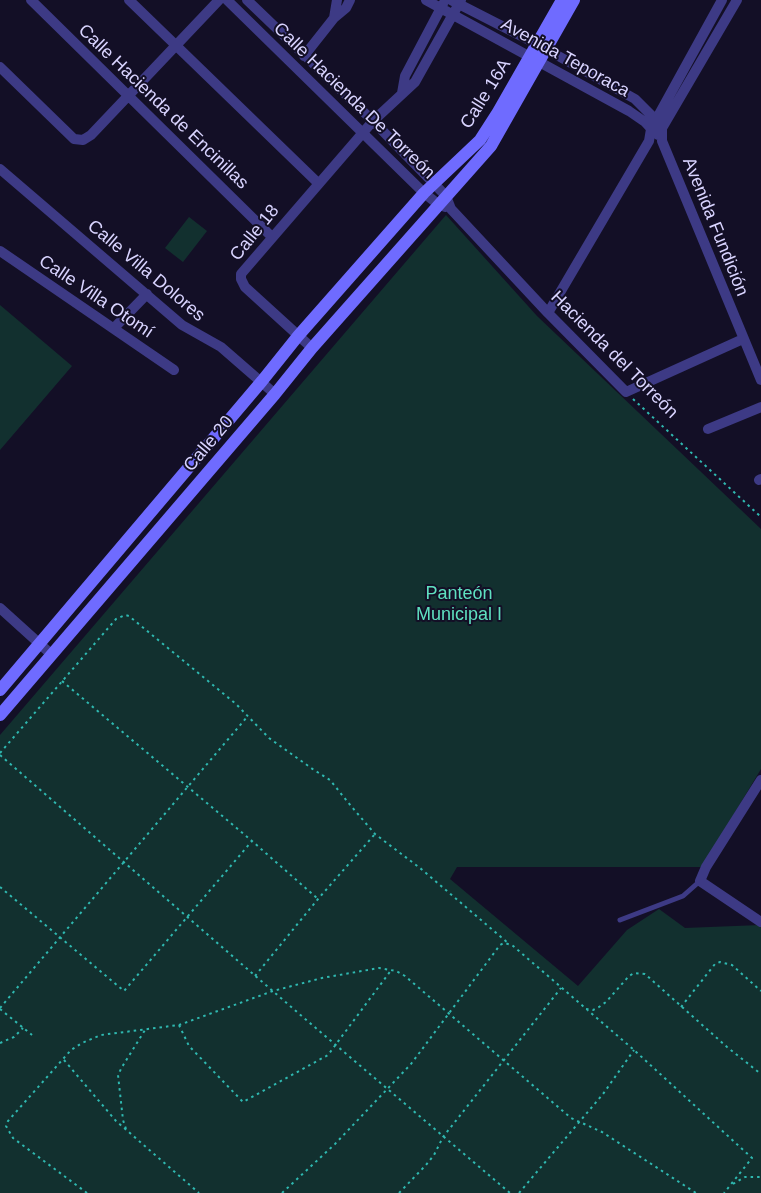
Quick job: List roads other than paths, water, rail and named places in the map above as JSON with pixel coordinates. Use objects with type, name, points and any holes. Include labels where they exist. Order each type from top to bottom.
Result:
[{"type":"main road","name":"Calle 16A","points":[[542,47],[562,0]]},
{"type":"main road","name":"Calle 16A","points":[[424,193],[488,129],[574,0]]},
{"type":"main road","name":"Calle 16A","points":[[442,200],[490,146],[534,60]]},
{"type":"main road","name":"Calle 20","points":[[0,689],[262,381],[298,336],[424,193]]},
{"type":"main road","name":"Calle 20","points":[[0,715],[275,394],[312,348],[442,200]]},
{"type":"main road","points":[[357,269],[370,281]]},
{"type":"main road","points":[[146,516],[160,529]]},
{"type":"street","name":"Calle Hacienda de Encinillas","points":[[30,0],[272,237]]},
{"type":"street","points":[[129,0],[318,183]]},
{"type":"street","points":[[0,68],[74,139],[82,140],[90,136],[219,0]]},
{"type":"street","name":"Calle Hacienda De Torreón","points":[[227,0],[424,193],[442,200]]},
{"type":"street","name":"Calle Hacienda De Torreón","points":[[247,0],[434,183],[442,200]]},
{"type":"street","points":[[334,18],[337,0]]},
{"type":"street","points":[[304,56],[334,18],[346,8],[350,0]]},
{"type":"street","name":"Avenida Teporaca","points":[[426,0],[443,4],[453,14],[637,116],[656,133]]},
{"type":"street","points":[[656,133],[722,0]]},
{"type":"street","points":[[548,313],[737,0]]},
{"type":"street","name":"Calle 18","points":[[312,348],[245,287],[241,279],[244,269],[372,121],[415,82],[453,14],[457,1]]},
{"type":"street","name":"Avenida Teporaca","points":[[457,1],[635,99],[656,133]]},
{"type":"street","points":[[402,93],[405,76],[443,4]]},
{"type":"street","name":"Avenida Fundición","points":[[656,133],[761,380]]},
{"type":"street","name":"Calle Villa Dolores","points":[[0,169],[182,325],[221,347],[275,394]]},
{"type":"street","name":"Hacienda del Torreón","points":[[442,200],[548,313],[626,392],[743,338]]},
{"type":"street","name":"Calle Villa Otomí","points":[[0,251],[174,370]]},
{"type":"street","points":[[114,328],[146,294]]},
{"type":"street","points":[[708,429],[761,407]]},
{"type":"street","points":[[0,608],[52,655]]},
{"type":"street","points":[[761,780],[706,867],[700,881],[761,922]]},
{"type":"lane","points":[[620,920],[683,896],[700,881]]},
{"type":"park label","name":"Panteón Municipal I","points":[[459,604]]}]
